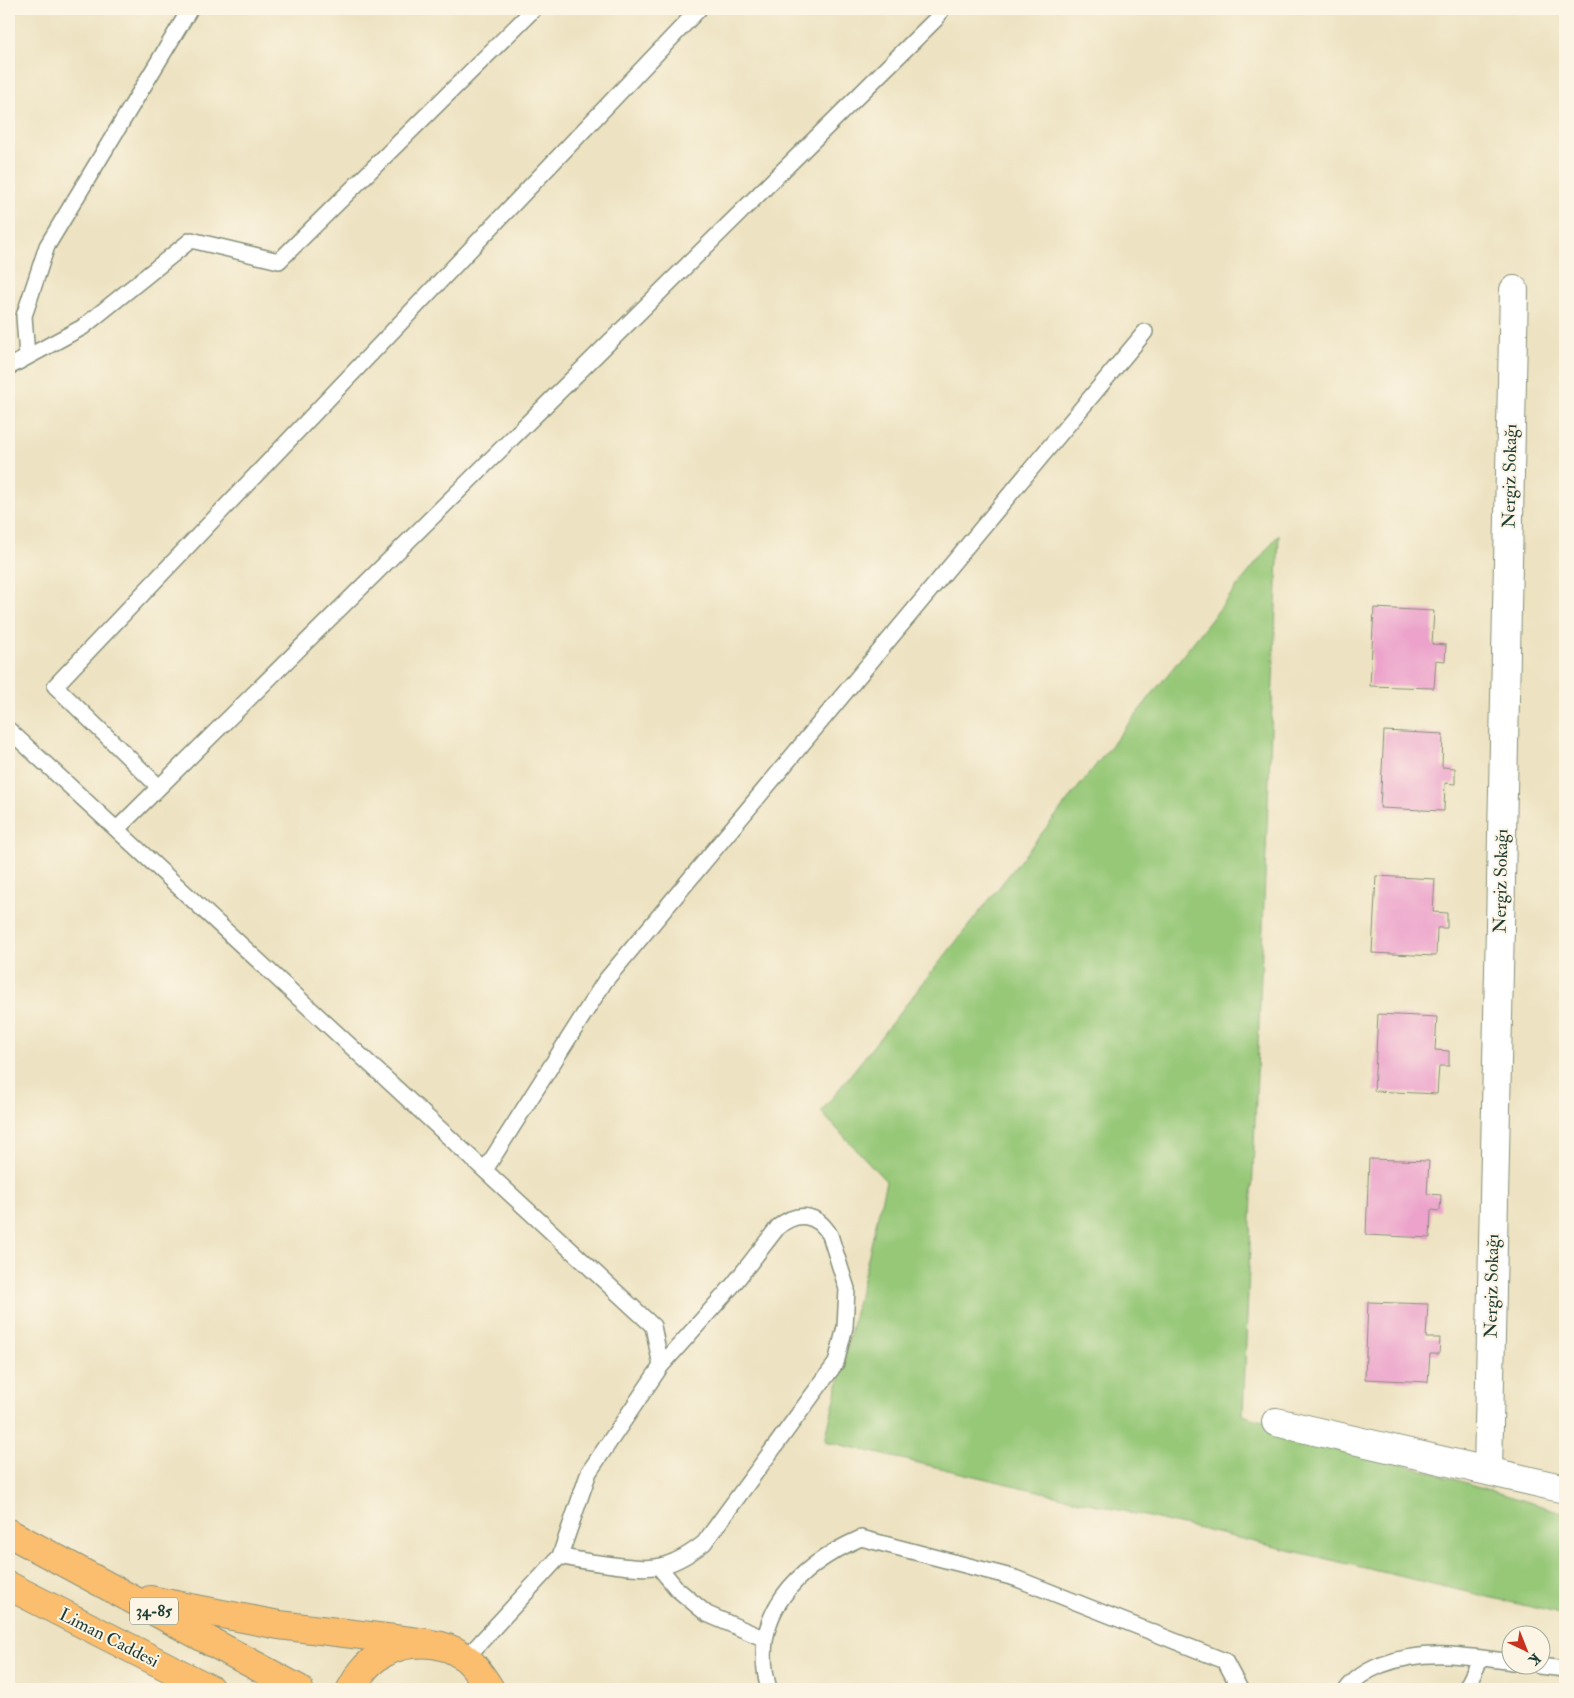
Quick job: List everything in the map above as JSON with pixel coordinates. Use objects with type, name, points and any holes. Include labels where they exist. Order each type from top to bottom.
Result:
[{"type":"highway","name":"34-85","points":[[9,1533],[299,1689]]},
{"type":"highway","name":"Liman Caddesi","points":[[9,1586],[210,1689]]},
{"type":"highway","points":[[123,1595],[279,1625],[428,1643],[448,1648],[466,1658],[480,1672],[490,1689]]},
{"type":"highway","points":[[351,1689],[361,1672],[380,1655],[402,1645],[428,1643]]},
{"type":"street","name":"Nergiz Sokağı","points":[[1488,1471],[1514,290]]},
{"type":"street","points":[[1276,1422],[1565,1489]]},
{"type":"lane","points":[[27,357],[24,316],[47,246],[190,9]]},
{"type":"lane","points":[[9,367],[83,327],[191,240],[279,261],[534,9]]},
{"type":"lane","points":[[159,787],[55,686],[699,9]]},
{"type":"lane","points":[[117,829],[936,19],[942,9]]},
{"type":"lane","points":[[485,1170],[606,981],[1145,332]]},
{"type":"lane","points":[[9,730],[654,1326],[661,1366]]},
{"type":"lane","points":[[466,1658],[560,1556],[589,1472],[661,1366],[733,1285],[783,1223],[798,1216],[809,1217],[818,1221],[830,1235],[848,1289],[845,1327],[836,1363],[704,1543],[690,1554],[674,1562],[659,1567],[643,1569],[572,1560],[560,1556]]},
{"type":"lane","points":[[769,1689],[765,1674],[766,1639],[769,1625],[778,1604],[791,1585],[824,1556],[861,1538],[1015,1578],[1225,1661],[1240,1689]]},
{"type":"lane","points":[[659,1567],[676,1589],[707,1614],[766,1639]]},
{"type":"lane","points":[[1347,1689],[1352,1682],[1372,1669],[1395,1660],[1417,1655],[1439,1654],[1502,1661]]},
{"type":"lane","points":[[1466,1689],[1481,1658]]},
{"type":"lane","points":[[1552,1668],[1565,1669]]},
{"type":"green space","points":[[1279,534],[1243,1415],[1565,1513],[1565,1615],[825,1441],[886,1181],[821,1112]]},
{"type":"building","points":[[1374,608],[1434,611],[1432,644],[1446,645],[1445,661],[1436,660],[1434,688],[1370,686]]},
{"type":"building","points":[[1384,731],[1443,734],[1442,767],[1455,768],[1455,784],[1445,783],[1444,811],[1380,808]]},
{"type":"building","points":[[1376,876],[1435,879],[1433,912],[1447,913],[1447,928],[1437,928],[1436,956],[1372,953]]},
{"type":"building","points":[[1378,1014],[1437,1017],[1435,1050],[1449,1051],[1449,1066],[1439,1066],[1437,1094],[1374,1091]]},
{"type":"building","points":[[1369,1159],[1429,1161],[1427,1194],[1441,1195],[1440,1211],[1431,1210],[1430,1238],[1366,1235]]},
{"type":"building","points":[[1368,1302],[1428,1304],[1426,1338],[1440,1338],[1439,1354],[1430,1354],[1428,1382],[1365,1379]]}]
